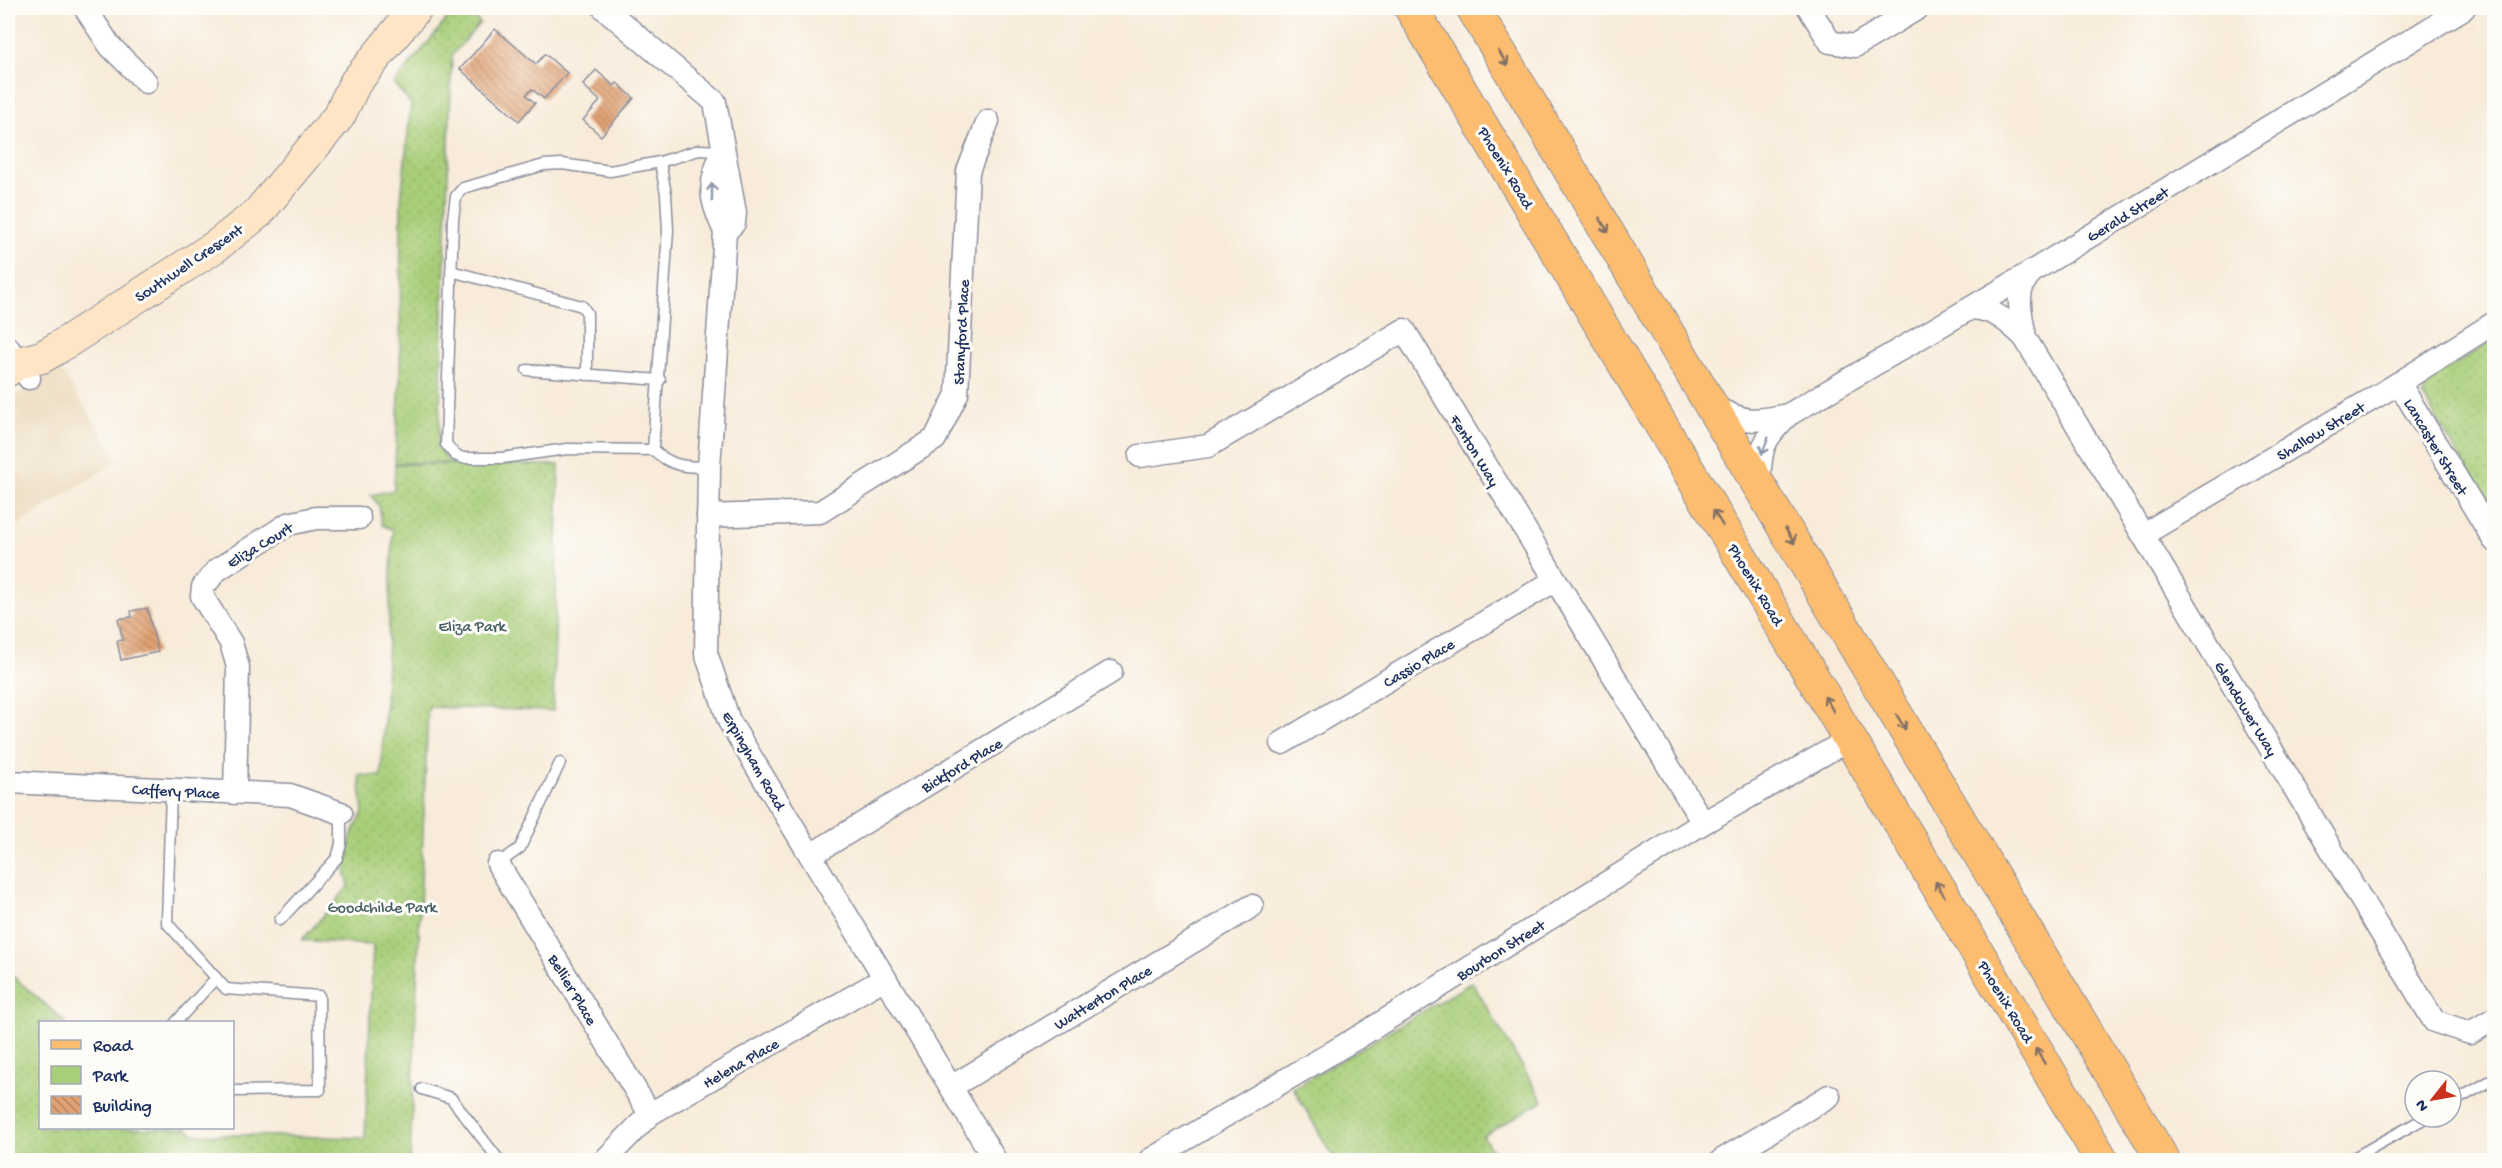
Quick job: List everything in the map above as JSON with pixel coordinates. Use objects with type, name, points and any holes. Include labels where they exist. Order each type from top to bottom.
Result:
[{"type":"main road","name":"Phoenix Road","points":[[1411,8],[2102,1161]]},
{"type":"main road","points":[[1473,8],[1714,407],[2163,1161]]},
{"type":"main road","points":[[2059,1087],[2103,1060]]},
{"type":"street","points":[[86,8],[110,46],[146,82]]},
{"type":"street","name":"Southwell Crescent","points":[[17,372],[216,246],[246,224],[284,183],[339,116],[355,83],[416,8]]},
{"type":"street","name":"Southwell Crescent","points":[[339,116],[369,96],[441,8]]},
{"type":"street","points":[[604,8],[715,102],[723,150]]},
{"type":"street","points":[[1809,8],[1830,42],[1855,46],[1918,8]]},
{"type":"street","name":"Gerald Street","points":[[1759,484],[1761,449],[1766,439],[1788,416],[1972,308],[2464,8]]},
{"type":"street","name":"Stanyford Place","points":[[708,516],[820,512],[935,439],[957,394],[968,171],[988,121]]},
{"type":"street","name":"Erpingham Road","points":[[723,150],[712,175],[712,202],[725,232],[709,467],[706,653],[729,721],[995,1161]]},
{"type":"street","name":"Glendower Way","points":[[2025,338],[2020,309],[2020,287],[2034,270]]},
{"type":"street","name":"Glendower Way","points":[[1972,308],[1992,312],[2025,338],[2434,1021],[2470,1034],[2494,1019]]},
{"type":"street","name":"Shallow Street","points":[[2144,534],[2399,383],[2494,323]]},
{"type":"street","name":"Fenton Way","points":[[1140,456],[1208,446],[1404,330],[1554,581],[1703,823]]},
{"type":"street","name":"Lancaster Street","points":[[2399,383],[2494,540]]},
{"type":"street","name":"Gerald Street","points":[[1714,407],[1745,421],[1788,416]]},
{"type":"street","name":"Eliza Court","points":[[235,793],[238,667],[231,643],[202,596],[203,587],[217,570],[288,524],[316,518],[359,518]]},
{"type":"street","name":"Cassio Place","points":[[1282,743],[1554,581]]},
{"type":"street","name":"Bickford Place","points":[[811,855],[1110,672]]},
{"type":"street","name":"Bourbon Street","points":[[1150,1161],[1360,1036],[1703,823],[1850,738]]},
{"type":"street","name":"Caffery Place","points":[[8,782],[290,795],[341,813]]},
{"type":"street","name":"Bellier Place","points":[[498,864],[650,1114]]},
{"type":"street","name":"Watterton Place","points":[[951,1087],[1252,906]]},
{"type":"street","name":"Helena Place","points":[[605,1161],[650,1114],[885,978]]},
{"type":"street","points":[[1722,1161],[1829,1096]]},
{"type":"lane","points":[[709,467],[681,467],[665,460],[654,450],[567,449],[502,459],[463,458],[455,454],[446,444],[451,271],[456,196],[463,188],[544,165],[562,164],[610,171],[660,162],[699,150],[723,150]]},
{"type":"lane","points":[[654,450],[668,230],[666,194],[660,162]]},
{"type":"lane","points":[[451,271],[582,306],[587,313],[587,375]]},
{"type":"lane","points":[[527,370],[660,380]]},
{"type":"lane","points":[[498,864],[520,848],[560,763]]},
{"type":"lane","points":[[171,790],[167,924],[226,989],[319,996],[320,1090],[234,1091]]},
{"type":"lane","points":[[280,920],[337,858],[341,844],[341,813]]},
{"type":"lane","points":[[178,1021],[216,978]]},
{"type":"lane","points":[[2463,1097],[2494,1079]]},
{"type":"lane","points":[[422,1089],[451,1098],[499,1161]]},
{"type":"lane","points":[[2350,1161],[2406,1129]]},
{"type":"shaded area","points":[[59,367],[119,460],[8,532],[8,401]]},
{"type":"green space","points":[[456,8],[464,8],[480,23],[452,55],[439,437],[443,455],[456,463],[395,463],[400,379],[401,200],[411,104],[394,84]]},
{"type":"green space","points":[[2494,340],[2494,511],[2491,510],[2423,396],[2432,378]]},
{"type":"green space","points":[[395,464],[559,465],[553,711],[428,707],[410,1160],[8,1160],[8,972],[64,1021],[39,1021],[39,1129],[188,1129],[194,1134],[365,1138],[373,945],[302,940],[349,886],[345,870],[351,836],[363,812],[359,775],[381,776],[385,706],[389,706],[385,705],[393,530],[382,525],[379,506],[371,495],[394,490]]},
{"type":"green space","points":[[1472,982],[1543,1101],[1483,1136],[1498,1160],[1335,1160],[1293,1088]]},
{"type":"building","points":[[495,29],[536,64],[545,54],[567,73],[544,99],[532,89],[526,95],[535,103],[519,121],[460,69]]},
{"type":"building","points":[[596,70],[614,86],[617,83],[634,98],[601,136],[583,120],[600,101],[583,85]]},
{"type":"building","points":[[147,608],[158,652],[121,660],[117,641],[123,640],[118,619],[132,617],[131,611]]},
{"type":"park label","name":"Eliza Park","points":[[472,625]]},
{"type":"park label","name":"Goodchilde Park","points":[[382,906]]}]
